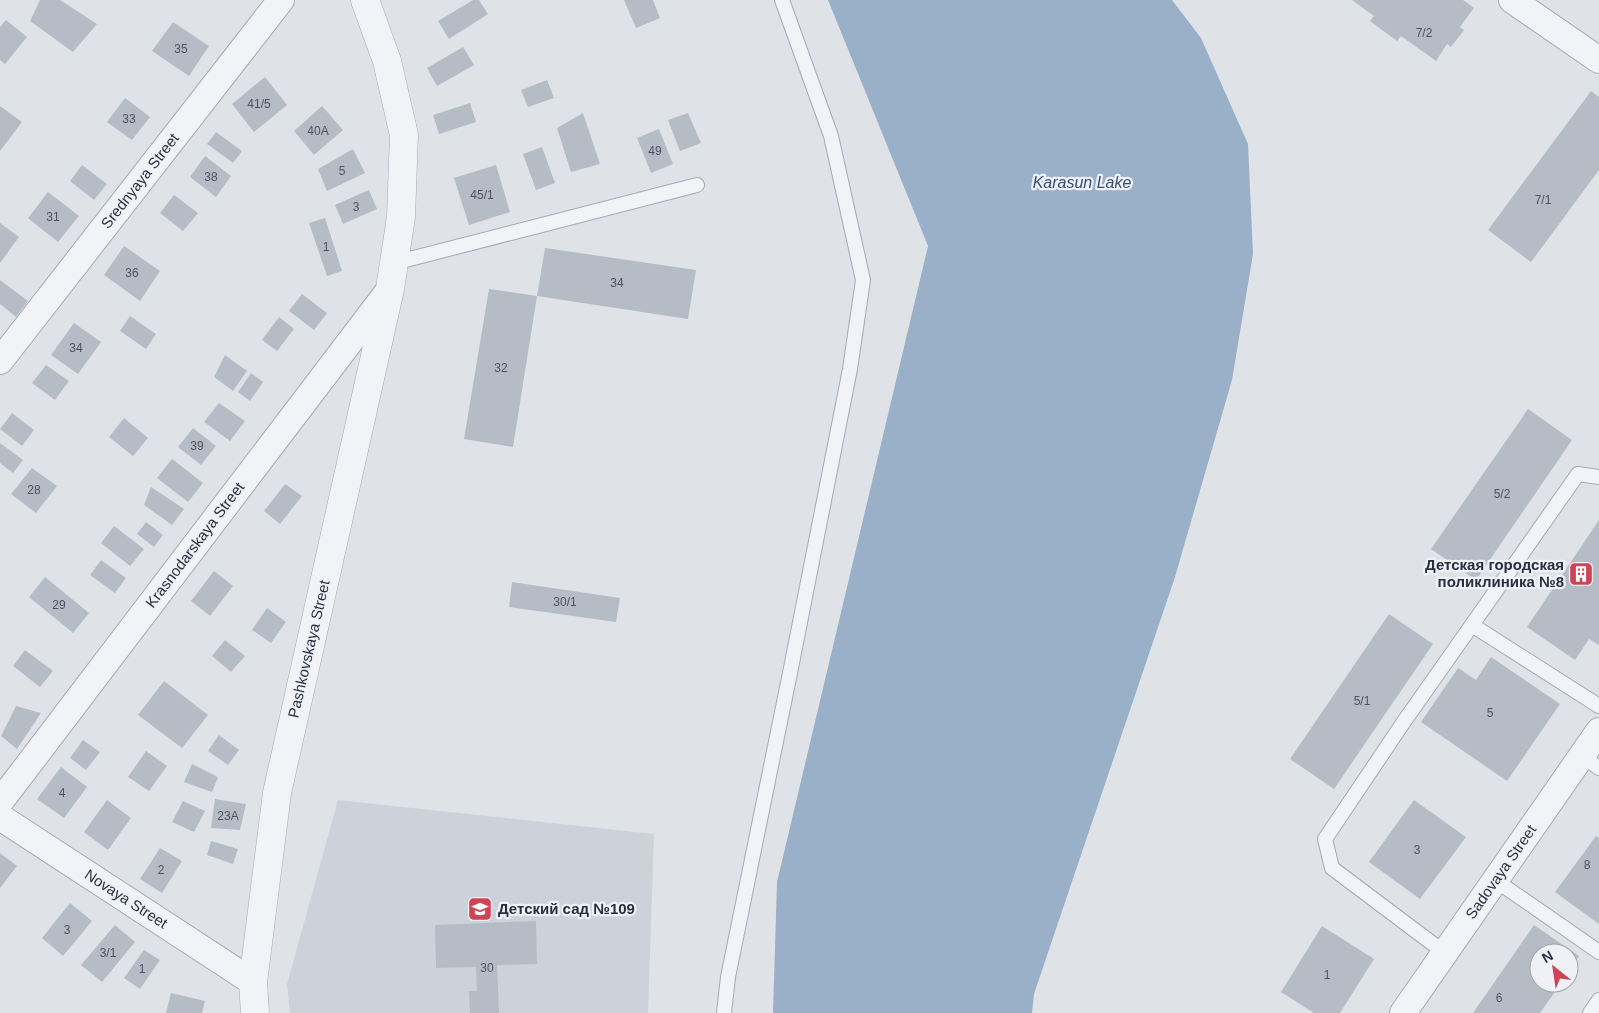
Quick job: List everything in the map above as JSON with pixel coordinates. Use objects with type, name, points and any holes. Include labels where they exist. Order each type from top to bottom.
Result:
[{"type":"street","name":"Srednyaya Street","points":[[0,361],[281,0]]},
{"type":"street","name":"Pashkovskaya Street","points":[[255,1013],[253,982],[278,792],[390,289],[401,217],[404,134],[387,61],[365,0]]},
{"type":"street","points":[[1512,0],[1599,60]]},
{"type":"street","name":"Krasnodarskaya Street","points":[[0,802],[390,289]]},
{"type":"street","name":"Sadovaya Street","points":[[1403,1013],[1495,880],[1590,762],[1599,731]]},
{"type":"street","name":"Novaya Street","points":[[0,817],[253,982]]},
{"type":"lane","points":[[724,1013],[728,977],[850,369],[863,280],[831,136],[782,0]]},
{"type":"lane","points":[[394,263],[697,185]]},
{"type":"lane","points":[[1445,953],[1332,868],[1325,840],[1403,722],[1578,474],[1599,477]]},
{"type":"lane","points":[[1472,625],[1599,706]]},
{"type":"lane","points":[[1495,880],[1599,952]]},
{"type":"lane","points":[[1590,1013],[1599,1000]]},
{"type":"shaded area","name":"Детский сад №109","points":[[338,800],[654,834],[648,1013],[290,1013],[287,984]]},
{"type":"water","name":"Karasun Lake","points":[[828,0],[1172,0],[1201,38],[1248,144],[1253,254],[1232,380],[1175,577],[1034,994],[1032,1013],[773,1013],[777,882],[928,246]]},
{"type":"building","points":[[40,0],[60,0],[97,24],[73,52],[30,21]]},
{"type":"building","points":[[473,0],[479,0],[488,14],[449,39],[438,21]]},
{"type":"building","points":[[624,0],[653,0],[660,18],[636,28]]},
{"type":"building","points":[[1352,0],[1463,0],[1474,8],[1460,27],[1464,30],[1451,47],[1447,44],[1436,61],[1401,36],[1397,41],[1370,21],[1374,16]]},
{"type":"building","points":[[6,20],[27,37],[5,64],[0,60],[0,27]]},
{"type":"building","points":[[173,22],[209,46],[189,76],[152,51]]},
{"type":"building","points":[[463,47],[474,65],[437,86],[427,68]]},
{"type":"building","points":[[265,77],[287,105],[254,132],[232,104]]},
{"type":"building","points":[[547,80],[554,98],[528,107],[521,90]]},
{"type":"building","points":[[1591,91],[1599,97],[1599,170],[1531,262],[1488,230]]},
{"type":"building","points":[[125,98],[150,117],[132,140],[107,122]]},
{"type":"building","points":[[470,103],[476,122],[439,134],[433,115]]},
{"type":"building","points":[[0,106],[22,122],[0,151]]},
{"type":"building","points":[[322,106],[343,130],[314,155],[294,131]]},
{"type":"building","points":[[583,113],[600,164],[571,172],[557,128]]},
{"type":"building","points":[[688,113],[701,143],[680,151],[668,120]]},
{"type":"building","points":[[659,129],[673,164],[651,173],[637,138]]},
{"type":"building","points":[[216,132],[242,151],[233,163],[207,144]]},
{"type":"building","points":[[542,147],[555,183],[536,190],[523,154]]},
{"type":"building","points":[[353,149],[365,173],[327,191],[318,169]]},
{"type":"building","points":[[205,156],[231,176],[216,197],[190,177]]},
{"type":"building","points":[[82,165],[107,184],[94,200],[70,181]]},
{"type":"building","points":[[496,165],[510,212],[469,225],[454,178]]},
{"type":"building","points":[[369,190],[377,209],[343,224],[335,205]]},
{"type":"building","points":[[48,192],[79,216],[58,242],[28,218]]},
{"type":"building","points":[[174,195],[198,213],[183,231],[160,213]]},
{"type":"building","points":[[325,218],[342,271],[327,276],[309,223]]},
{"type":"building","points":[[0,223],[19,237],[0,263]]},
{"type":"building","points":[[124,246],[160,271],[140,301],[104,275]]},
{"type":"building","points":[[545,248],[696,270],[688,319],[537,296]]},
{"type":"building","points":[[0,280],[28,301],[16,317],[0,304]]},
{"type":"building","points":[[489,289],[537,296],[513,447],[464,439]]},
{"type":"building","points":[[302,294],[327,313],[314,330],[289,311]]},
{"type":"building","points":[[130,316],[156,334],[146,349],[120,331]]},
{"type":"building","points":[[279,317],[294,329],[277,351],[262,340]]},
{"type":"building","points":[[74,323],[101,342],[78,374],[51,355]]},
{"type":"building","points":[[225,355],[247,371],[233,391],[214,377]]},
{"type":"building","points":[[46,365],[69,381],[55,400],[32,383]]},
{"type":"building","points":[[251,373],[263,382],[250,401],[238,392]]},
{"type":"building","points":[[219,403],[245,421],[230,441],[204,422]]},
{"type":"building","points":[[1528,409],[1572,440],[1476,580],[1431,549]]},
{"type":"building","points":[[12,413],[34,430],[22,446],[0,429]]},
{"type":"building","points":[[124,418],[148,438],[133,456],[109,437]]},
{"type":"building","points":[[193,428],[216,446],[201,465],[178,447]]},
{"type":"building","points":[[0,443],[23,460],[13,473],[0,463]]},
{"type":"building","points":[[172,459],[203,483],[188,502],[157,478]]},
{"type":"building","points":[[32,468],[57,486],[36,513],[11,494]]},
{"type":"building","points":[[285,484],[302,496],[280,524],[264,511]]},
{"type":"building","points":[[151,487],[184,509],[172,525],[144,505]]},
{"type":"building","name":"Детская городская поликлиника №8","points":[[1599,520],[1599,645],[1589,639],[1575,660],[1527,627]]},
{"type":"building","points":[[146,522],[163,535],[154,547],[137,534]]},
{"type":"building","points":[[114,526],[144,549],[130,566],[101,543]]},
{"type":"building","points":[[101,560],[126,578],[115,593],[90,575]]},
{"type":"building","points":[[214,571],[233,586],[210,616],[191,601]]},
{"type":"building","points":[[45,577],[89,613],[73,633],[29,597]]},
{"type":"building","points":[[512,582],[620,598],[616,622],[509,607]]},
{"type":"building","points":[[267,608],[286,622],[271,643],[252,630]]},
{"type":"building","points":[[1389,614],[1433,644],[1334,789],[1290,759]]},
{"type":"building","points":[[225,640],[245,656],[231,672],[212,656]]},
{"type":"building","points":[[25,650],[53,671],[40,687],[13,666]]},
{"type":"building","points":[[1491,657],[1560,704],[1507,781],[1421,722],[1458,668],[1476,680]]},
{"type":"building","points":[[164,681],[208,715],[182,748],[138,715]]},
{"type":"building","points":[[16,706],[41,713],[17,749],[1,736]]},
{"type":"building","points":[[219,735],[239,750],[228,765],[208,751]]},
{"type":"building","points":[[83,740],[100,752],[86,770],[70,758]]},
{"type":"building","points":[[146,751],[167,766],[149,791],[128,777]]},
{"type":"building","points":[[192,764],[218,777],[212,792],[184,782]]},
{"type":"building","points":[[61,767],[87,787],[64,818],[37,799]]},
{"type":"building","points":[[215,799],[246,804],[240,830],[211,828]]},
{"type":"building","points":[[107,800],[131,818],[108,850],[84,832]]},
{"type":"building","points":[[1414,800],[1466,837],[1420,899],[1369,862]]},
{"type":"building","points":[[183,801],[205,811],[194,832],[172,822]]},
{"type":"building","points":[[1596,836],[1599,838],[1599,924],[1555,892]]},
{"type":"building","points":[[211,841],[238,849],[233,864],[207,855]]},
{"type":"building","points":[[160,848],[182,861],[162,893],[140,879]]},
{"type":"building","points":[[0,853],[17,866],[0,888]]},
{"type":"building","points":[[70,903],[92,921],[63,956],[42,938]]},
{"type":"building","points":[[536,921],[537,964],[497,965],[499,1013],[470,1013],[469,991],[477,991],[476,967],[436,968],[435,925]]},
{"type":"building","points":[[115,925],[135,942],[102,982],[81,965]]},
{"type":"building","points":[[1534,925],[1560,943],[1529,943],[1529,993],[1554,993],[1540,1013],[1473,1013]]},
{"type":"building","points":[[1322,926],[1374,959],[1340,1013],[1314,1013],[1281,992]]},
{"type":"building","points":[[144,950],[160,960],[140,989],[124,978]]},
{"type":"building","points":[[171,993],[205,1001],[202,1013],[166,1013]]},
{"type":"place","name":"Детская городская поликлиника №8","points":[[1581,574]]},
{"type":"place","name":"Детский сад №109","points":[[480,909]]}]
